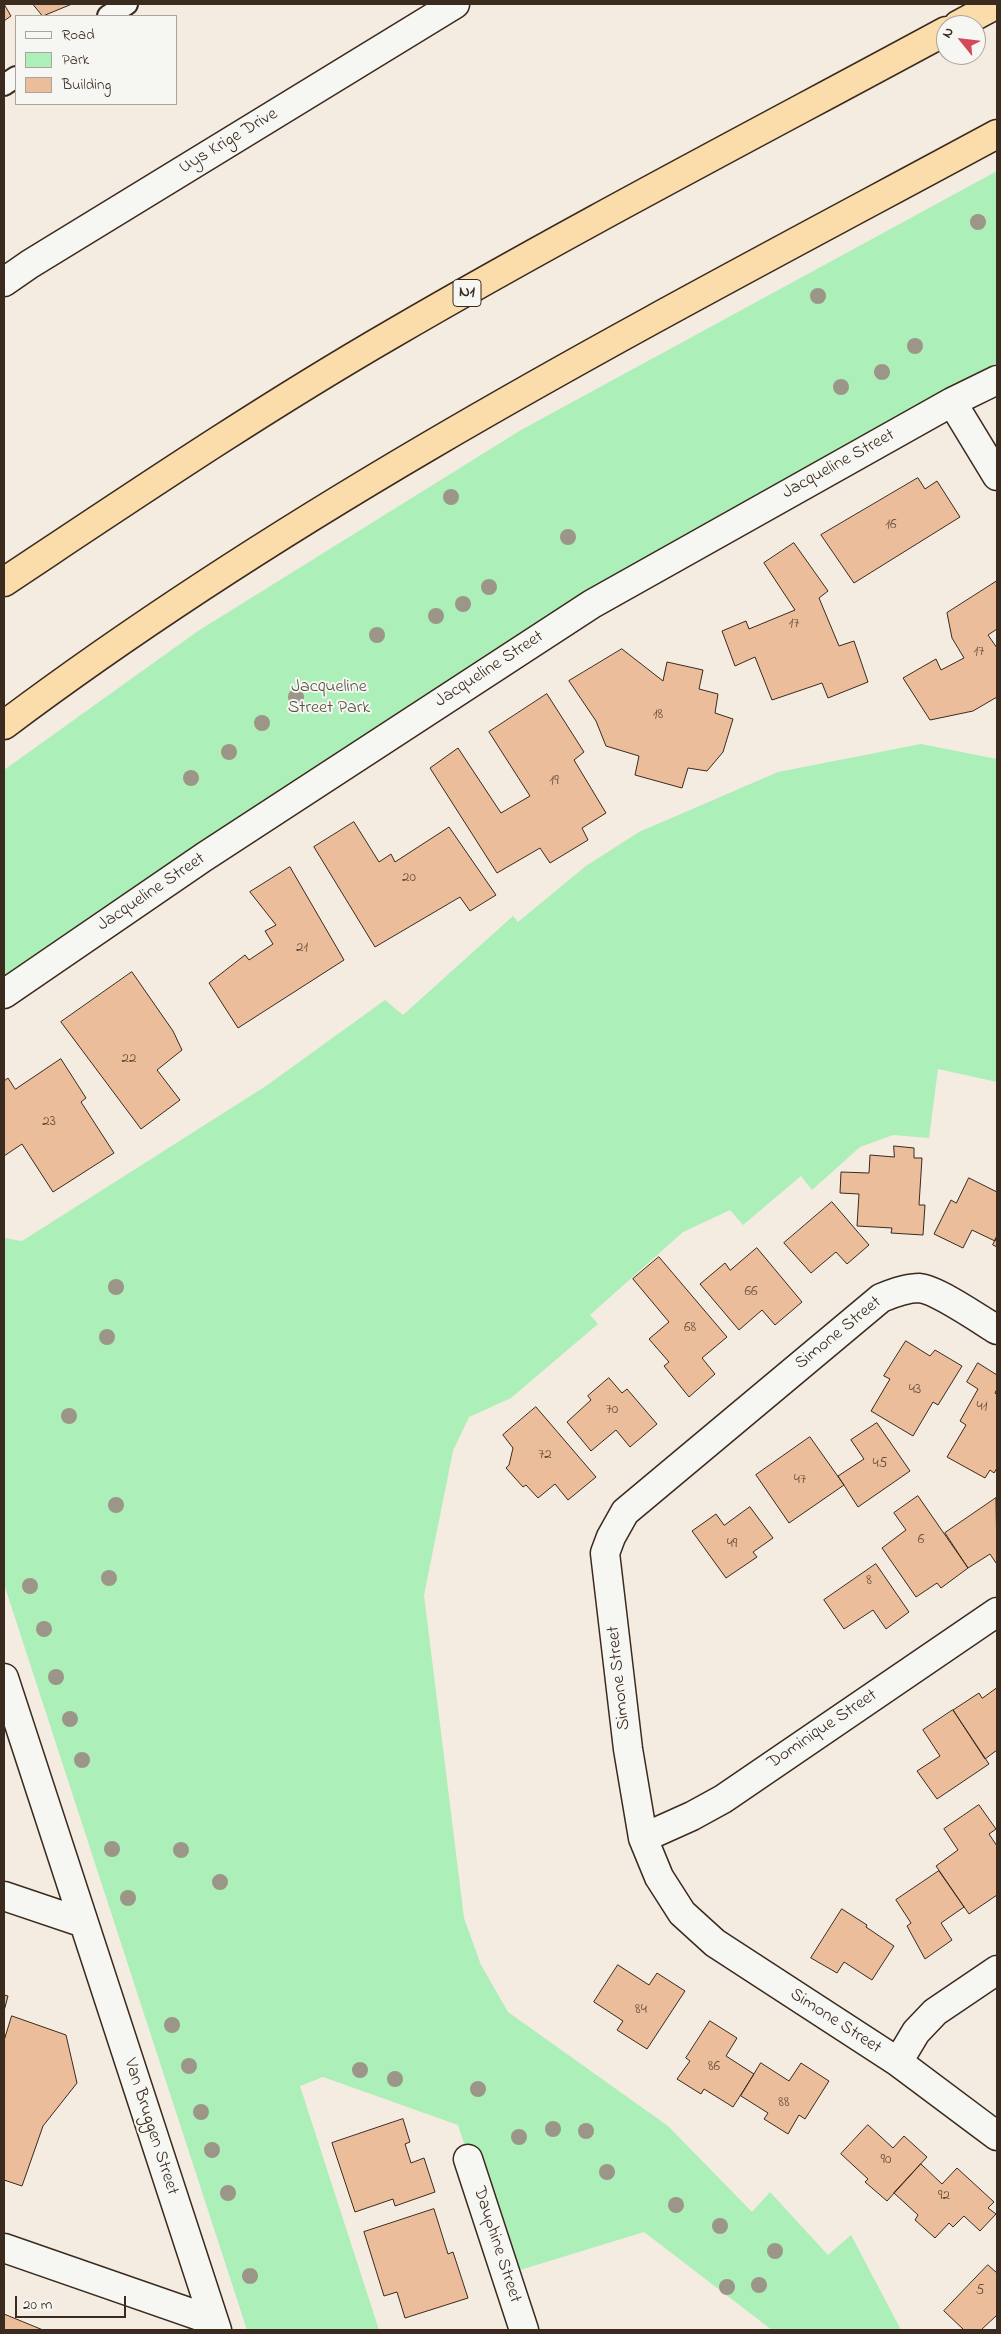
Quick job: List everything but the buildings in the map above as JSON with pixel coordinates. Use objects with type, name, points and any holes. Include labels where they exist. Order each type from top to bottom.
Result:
[{"type":"highway","points":[[977,15],[997,4]]},
{"type":"highway","name":"N1","points":[[4,582],[212,443],[392,334],[650,191],[936,36]]},
{"type":"highway","points":[[4,724],[61,682],[263,546],[447,434],[997,134]]},
{"type":"street","name":"Uys Krige Drive","points":[[4,282],[30,264],[455,4]]},
{"type":"street","name":"Jacqueline Street","points":[[4,994],[204,857],[592,604],[952,402],[997,380]]},
{"type":"street","points":[[952,402],[997,476]]},
{"type":"street","name":"Simone Street","points":[[997,1330],[938,1295],[920,1288],[901,1290],[881,1298],[625,1512],[610,1537],[606,1553],[628,1749],[644,1838],[659,1877],[682,1913],[715,1944],[898,2062],[997,2136]]},
{"type":"street","name":"Dominique Street","points":[[644,1838],[692,1816],[723,1799],[997,1612]]},
{"type":"street","name":"Van Bruggen Street","points":[[4,1678],[215,2325]]},
{"type":"street","points":[[4,1896],[84,1923]]},
{"type":"street","points":[[898,2062],[916,2032],[935,2012],[997,1970]]},
{"type":"street","name":"Dauphine Street","points":[[468,2159],[524,2330]]},
{"type":"street","points":[[4,2248],[215,2325]]},
{"type":"lane","points":[[110,15],[127,4]]},
{"type":"lane","points":[[4,85],[15,77]]},
{"type":"green space","name":"Jacqueline Street Park","points":[[997,171],[997,363],[582,593],[44,950],[4,982],[4,770],[198,631],[521,430]]},
{"type":"green space","points":[[921,744],[997,759],[997,1082],[938,1069],[929,1138],[893,1135],[860,1147],[812,1190],[801,1176],[743,1225],[730,1210],[683,1232],[590,1315],[598,1324],[511,1398],[469,1417],[453,1451],[424,1595],[464,1918],[481,1965],[508,2012],[668,2126],[752,2212],[770,2192],[828,2255],[851,2235],[901,2330],[772,2330],[644,2232],[507,2274],[458,2125],[323,2077],[300,2086],[379,2330],[247,2330],[4,1584],[4,1238],[22,1241],[266,1086],[385,1000],[403,1015],[513,916],[518,922],[586,866],[639,832],[778,772]]}]
